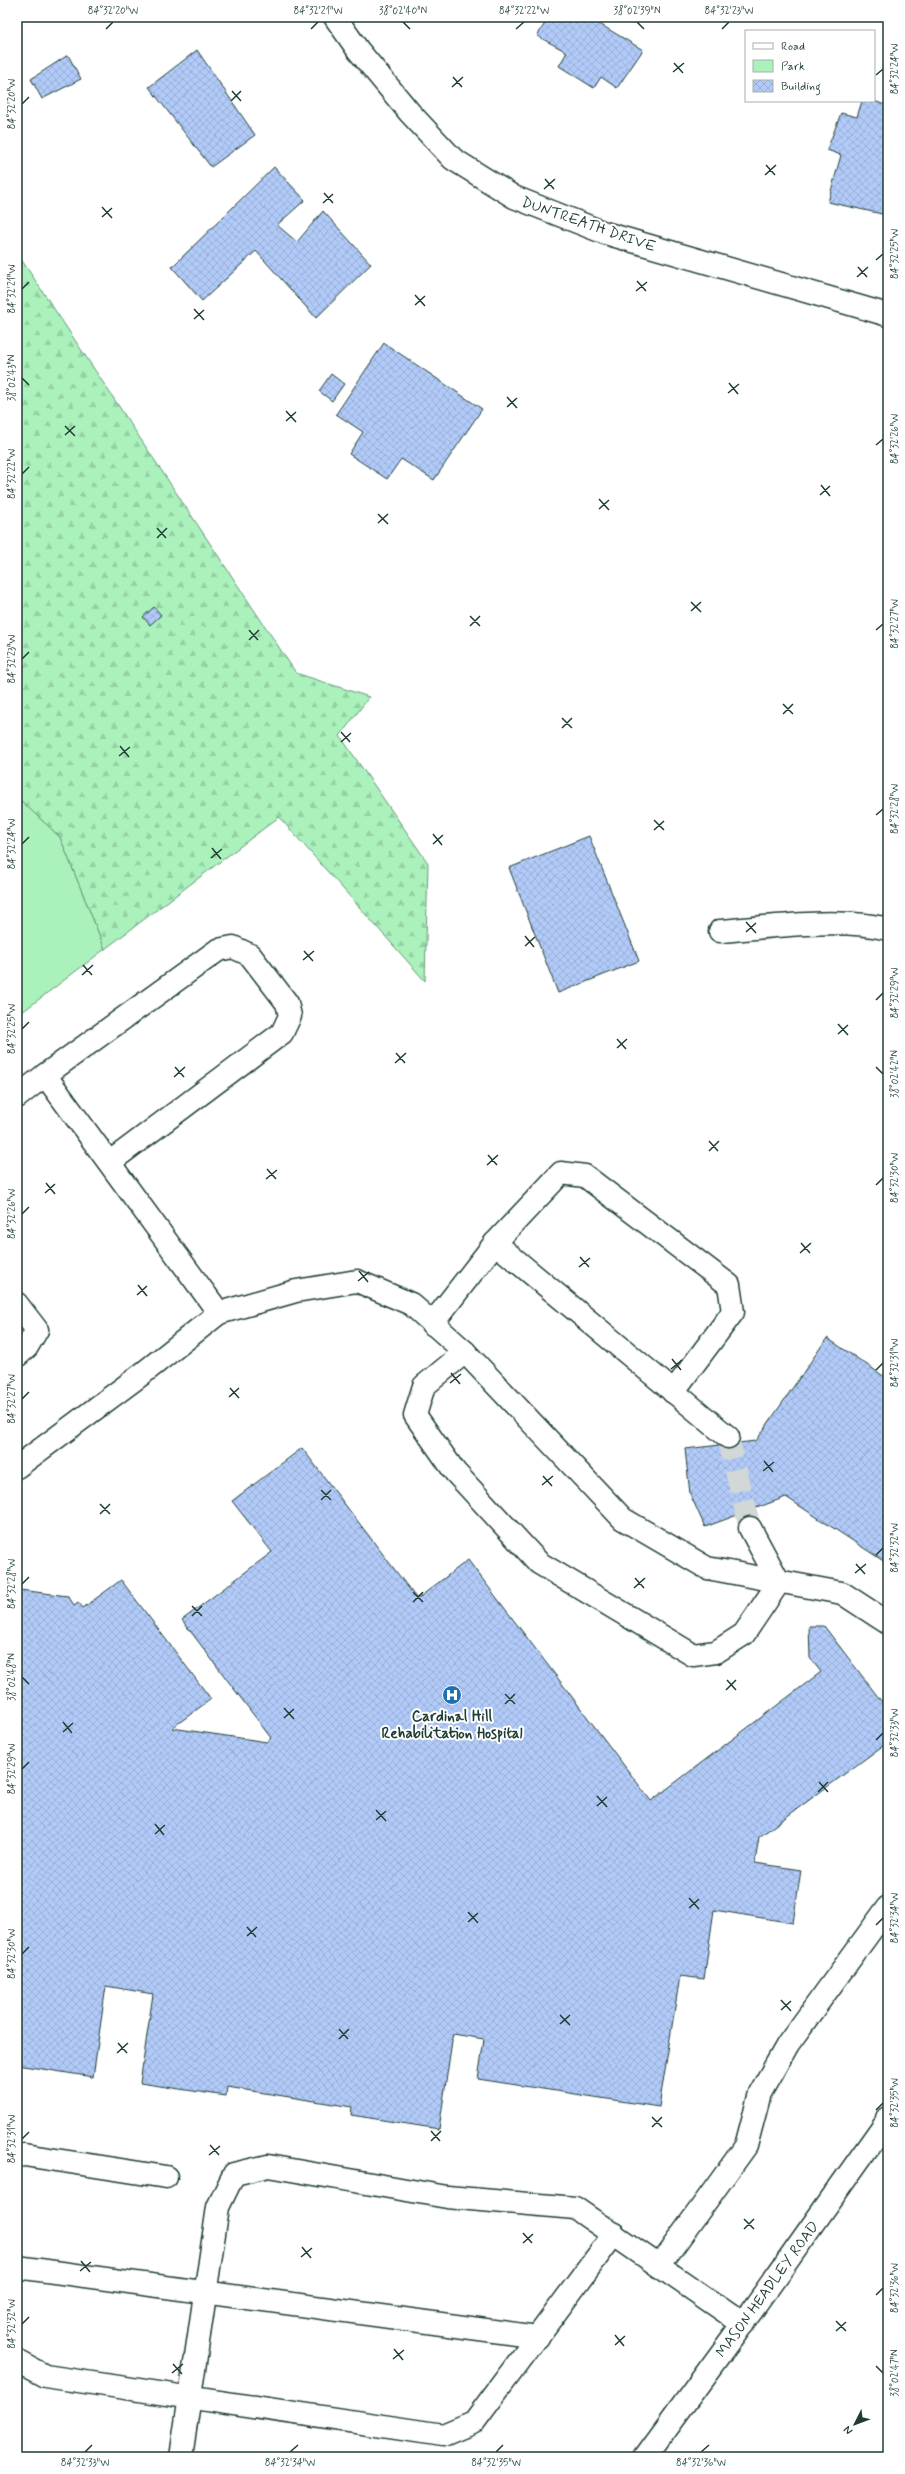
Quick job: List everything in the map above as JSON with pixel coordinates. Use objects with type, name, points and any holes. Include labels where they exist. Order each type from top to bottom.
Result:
[{"type":"street","name":"DUNTREATH DRIVE","points":[[335,17],[358,50],[410,113],[453,159],[514,197],[605,233],[888,315]]},
{"type":"street","points":[[720,931],[796,924],[871,925],[888,929]]},
{"type":"street","points":[[17,1097],[45,1075],[218,950],[233,947],[250,955],[287,1003],[290,1016],[282,1033],[110,1162]]},
{"type":"street","points":[[45,1075],[219,1313]]},
{"type":"street","points":[[432,1324],[496,1243],[561,1173],[585,1176],[729,1285],[733,1312],[673,1392]]},
{"type":"street","points":[[496,1243],[728,1437]]},
{"type":"street","points":[[17,1467],[142,1374],[219,1313],[296,1291],[357,1281],[411,1304],[465,1352],[623,1519],[707,1568],[842,1592],[888,1623]]},
{"type":"street","points":[[17,1304],[37,1330],[27,1347],[17,1356]]},
{"type":"street","points":[[465,1352],[424,1386],[415,1414],[455,1472],[539,1563],[693,1655],[716,1652],[744,1634],[779,1582]]},
{"type":"street","points":[[750,1528],[779,1582]]},
{"type":"street","points":[[659,2266],[746,2146],[760,2093],[788,2044],[888,1907]]},
{"type":"street","name":"MASON HEADLEY ROAD","points":[[645,2457],[743,2324],[888,2119]]},
{"type":"street","points":[[17,2156],[24,2155],[71,2160],[166,2177]]},
{"type":"street","points":[[181,2457],[218,2207],[234,2174],[268,2166],[446,2197],[575,2208],[743,2324]]},
{"type":"street","points":[[17,2361],[46,2376],[443,2435],[474,2422],[614,2234]]},
{"type":"street","points":[[17,2267],[538,2337]]},
{"type":"green space","points":[[17,253],[296,673],[369,697],[340,736],[428,863],[425,981],[279,817],[105,949],[60,837],[17,797]]},
{"type":"green space","points":[[17,797],[60,837],[105,949],[17,1016]]},
{"type":"building","points":[[549,17],[588,17],[643,50],[617,88],[601,77],[594,88],[559,66],[567,52],[537,36]]},
{"type":"building","points":[[197,50],[255,135],[211,167],[149,87]]},
{"type":"building","points":[[68,55],[81,79],[42,99],[31,79]]},
{"type":"building","points":[[875,101],[888,106],[888,197],[882,214],[828,202],[841,155],[827,150],[841,113],[857,117],[862,102]]},
{"type":"building","points":[[274,167],[305,200],[277,225],[297,242],[323,211],[371,264],[316,318],[256,251],[202,301],[172,267]]},
{"type":"building","points":[[384,343],[482,409],[434,480],[401,459],[387,479],[349,454],[363,432],[336,414]]},
{"type":"building","points":[[331,374],[344,384],[332,401],[319,391]]},
{"type":"building","points":[[154,607],[161,615],[150,625],[143,617]]},
{"type":"building","points":[[589,836],[639,961],[558,993],[509,868]]},
{"type":"building","points":[[827,1338],[888,1379],[888,1564],[786,1497],[705,1527],[690,1494],[685,1449],[756,1441]]},
{"type":"building","points":[[302,1448],[417,1599],[468,1560],[651,1801],[821,1672],[810,1658],[809,1626],[824,1626],[888,1710],[888,1742],[759,1837],[755,1863],[801,1870],[793,1923],[714,1910],[704,1979],[680,1976],[659,2107],[478,2079],[484,2039],[453,2034],[439,2129],[351,2115],[352,2107],[227,2087],[226,2096],[140,2083],[153,1994],[106,1986],[93,2077],[17,2065],[17,1592],[20,1590],[68,1596],[74,1605],[78,1602],[83,1608],[121,1580],[211,1699],[172,1728],[267,1742],[271,1738],[182,1620],[272,1552],[232,1501]]},
{"type":"tunnel","points":[[728,1437],[750,1528]]},
{"type":"place","name":"Cardinal Hill Rehabilitation Hospital","points":[[452,1695]]}]
